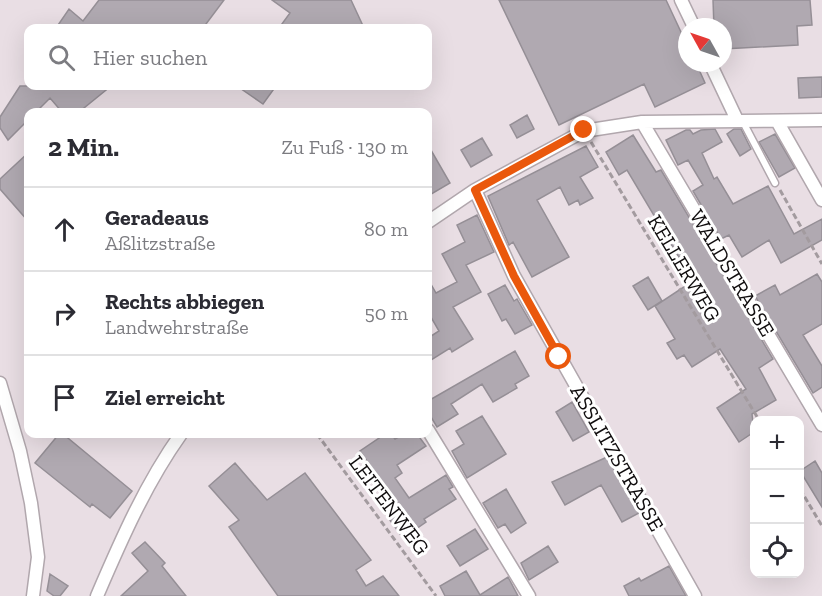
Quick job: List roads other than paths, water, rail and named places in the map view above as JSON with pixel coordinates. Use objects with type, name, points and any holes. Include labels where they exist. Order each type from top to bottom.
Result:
[{"type":"street","points":[[681,0],[690,18]]},
{"type":"street","points":[[715,72],[739,120]]},
{"type":"street","points":[[432,219],[475,190],[584,130],[642,122],[822,120]]},
{"type":"street","points":[[777,121],[822,200]]},
{"type":"street","name":"WALDSTRASSE","points":[[642,122],[822,425]]},
{"type":"street","name":"ASSLITZSTRASSE","points":[[475,190],[514,276],[695,596]]},
{"type":"street","points":[[0,383],[20,451],[31,503],[38,557],[33,596]]},
{"type":"street","points":[[432,437],[529,596]]},
{"type":"street","points":[[97,596],[141,501],[162,461],[178,438]]},
{"type":"lane","points":[[739,120],[775,183]]}]
